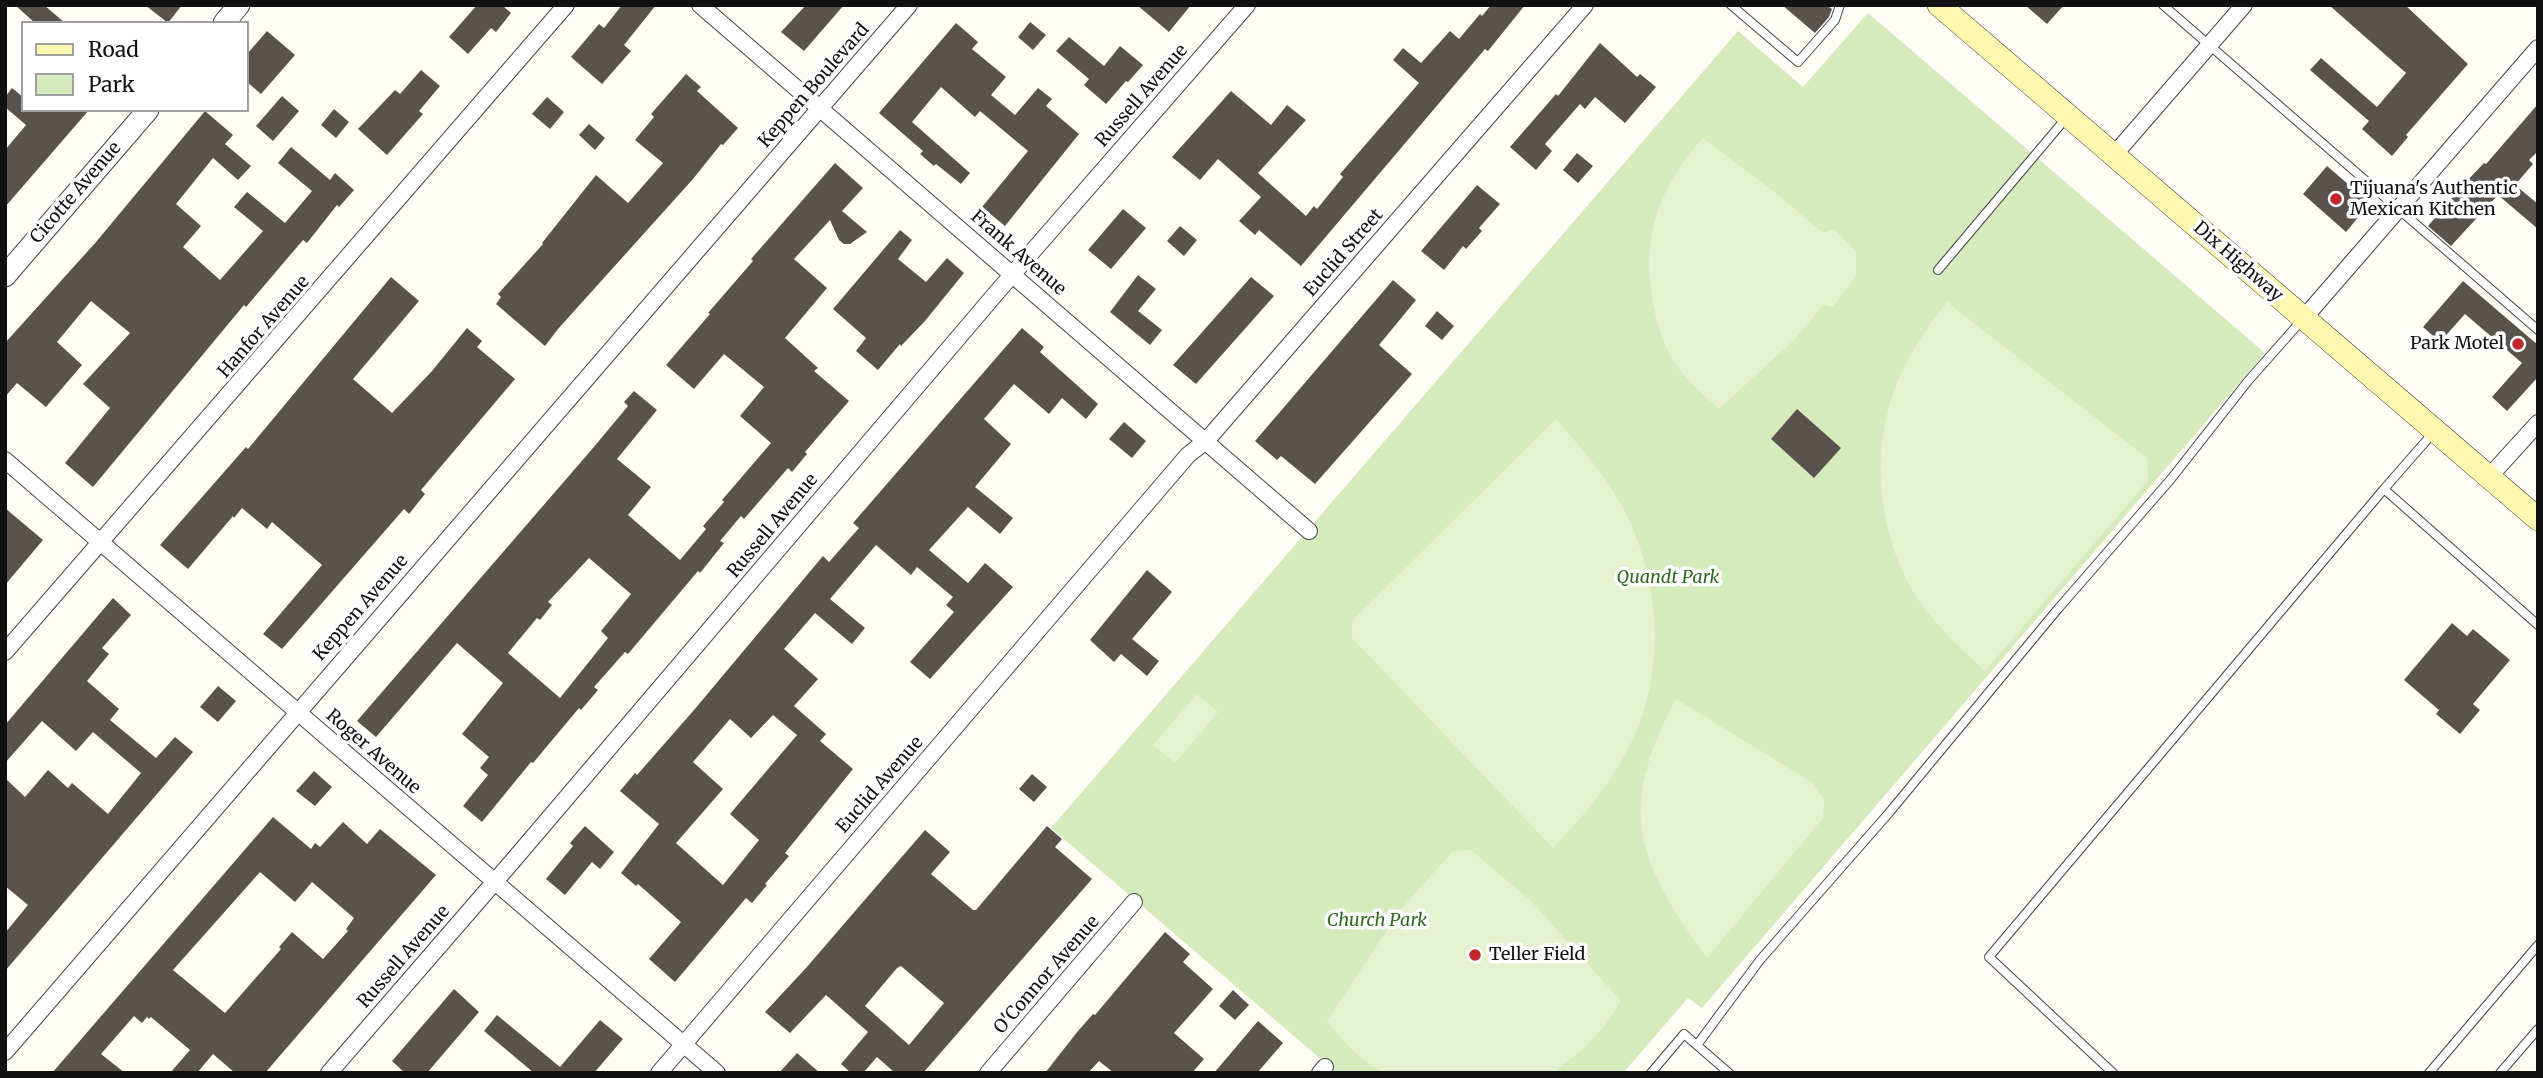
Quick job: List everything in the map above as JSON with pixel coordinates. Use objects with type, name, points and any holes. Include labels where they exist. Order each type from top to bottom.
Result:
[{"type":"main road","name":"Dix Highway","points":[[1939,5],[2489,477],[2535,512]]},
{"type":"street","points":[[226,21],[239,5]]},
{"type":"street","name":"Hanfor Avenue","points":[[5,652],[566,5]]},
{"type":"street","name":"Frank Avenue","points":[[701,5],[1314,535]]},
{"type":"street","name":"Keppen Boulevard","points":[[748,193],[909,5]]},
{"type":"street","name":"Russell Avenue","points":[[329,1073],[1012,274],[1247,5]]},
{"type":"street","name":"Euclid Street","points":[[1130,523],[1188,455],[1206,441],[1586,5]]},
{"type":"street","points":[[2114,155],[2244,5]]},
{"type":"street","points":[[2304,318],[2538,48]]},
{"type":"street","name":"Cicotte Avenue","points":[[5,276],[146,112]]},
{"type":"street","name":"Keppen Avenue","points":[[5,1052],[748,193]]},
{"type":"street","points":[[2489,477],[2537,424]]},
{"type":"street","name":"Roger Avenue","points":[[5,460],[716,1073]]},
{"type":"street","name":"Euclid Avenue","points":[[659,1073],[1130,523]]},
{"type":"street","name":"O'Connor Avenue","points":[[988,1073],[1134,902]]},
{"type":"lane","points":[[1731,5],[1798,62],[1836,20],[1840,5]]},
{"type":"lane","points":[[2163,5],[2538,330]]},
{"type":"lane","points":[[1938,270],[2068,116]]},
{"type":"lane","points":[[1697,1045],[1760,960],[1888,814],[2057,610],[2171,479],[2248,381],[2304,318]]},
{"type":"lane","points":[[2113,1073],[1989,957],[2435,430]]},
{"type":"lane","points":[[2384,489],[2538,625]]},
{"type":"lane","points":[[2430,1073],[2538,945]]},
{"type":"lane","points":[[2500,1073],[2538,1029]]},
{"type":"lane","points":[[1651,1073],[1684,1034],[1729,1073]]},
{"type":"green space","name":"Quandt Park","points":[[1868,13],[2265,353],[1702,1008],[1688,998],[1623,1073],[1337,1073],[1051,828],[1738,31],[1803,87]]},
{"type":"green space","points":[[1703,138],[1823,233],[1834,229],[1856,252],[1856,275],[1833,307],[1823,305],[1795,339],[1719,409],[1695,387],[1674,362],[1655,313],[1650,273],[1650,251],[1658,211],[1676,174]]},
{"type":"green space","points":[[1947,302],[2147,458],[2148,481],[1985,671],[1941,629],[1919,601],[1895,553],[1883,500],[1882,446],[1893,394],[1916,345]]},
{"type":"green space","points":[[1556,419],[1603,476],[1626,514],[1647,571],[1655,633],[1648,694],[1640,723],[1627,751],[1593,802],[1553,848],[1352,638],[1352,621]]},
{"type":"green space","points":[[1197,694],[1218,712],[1175,763],[1153,745]]},
{"type":"green space","points":[[1676,699],[1813,783],[1824,800],[1823,818],[1707,958],[1664,892],[1651,863],[1643,834],[1641,804],[1646,773],[1657,738]]},
{"type":"green space","name":"Teller Field","points":[[1471,850],[1531,901],[1621,1001],[1603,1028],[1582,1050],[1553,1073],[1385,1073],[1353,1050],[1327,1021],[1401,909],[1453,851]]},
{"type":"building","points":[[15,5],[44,5],[63,21],[33,21]]},
{"type":"building","points":[[145,5],[182,5],[170,21],[165,21]]},
{"type":"building","points":[[477,5],[502,5],[511,13],[496,32],[491,28],[468,54],[449,37]]},
{"type":"building","points":[[622,5],[656,5],[624,45],[631,51],[602,84],[571,57],[599,24],[604,28]]},
{"type":"building","points":[[806,5],[844,5],[804,51],[781,32]]},
{"type":"building","points":[[1137,5],[1191,5],[1169,32]]},
{"type":"building","points":[[1491,5],[1525,5],[1301,266],[1259,230],[1255,235],[1239,221],[1261,197],[1218,159],[1200,180],[1172,157],[1231,91],[1271,125],[1287,105],[1306,120],[1258,173],[1306,216],[1314,206],[1317,209],[1343,177],[1340,174],[1419,83],[1393,60],[1403,48],[1421,63],[1450,31],[1459,39]]},
{"type":"building","points":[[1782,5],[1826,5],[1832,9],[1829,17],[1815,33]]},
{"type":"building","points":[[2025,5],[2064,5],[2047,24]]},
{"type":"building","points":[[2329,5],[2405,5],[2468,64],[2406,135],[2408,137],[2392,156],[2362,129],[2369,121],[2310,70],[2321,58],[2377,107],[2406,73]]},
{"type":"building","points":[[1030,22],[1046,35],[1033,50],[1018,37]]},
{"type":"building","points":[[956,23],[978,42],[972,49],[1006,77],[991,95],[1015,115],[1038,88],[1052,99],[1046,106],[1079,134],[1005,226],[982,207],[1028,151],[980,111],[975,117],[941,87],[912,122],[970,173],[961,184],[920,154],[923,151],[879,113]]},
{"type":"building","points":[[267,31],[295,55],[261,94],[248,83],[248,53]]},
{"type":"building","points":[[1069,37],[1104,66],[1120,46],[1143,65],[1106,104],[1084,85],[1089,79],[1056,51]]},
{"type":"building","points":[[1600,43],[1637,77],[1640,74],[1656,87],[1625,123],[1595,97],[1585,109],[1580,104],[1545,144],[1552,151],[1536,170],[1510,147],[1556,94],[1558,96]]},
{"type":"building","points":[[421,70],[440,86],[419,111],[423,114],[387,155],[358,129],[395,90],[400,94]]},
{"type":"building","points":[[686,74],[701,87],[697,91],[738,128],[721,144],[545,346],[496,304],[501,297],[498,294],[543,244],[596,175],[628,203],[663,163],[635,140],[654,117],[651,114]]},
{"type":"building","points":[[12,88],[21,95],[21,112],[87,112],[5,207],[5,150],[26,125],[5,107],[5,97]]},
{"type":"building","points":[[282,96],[299,111],[273,141],[256,126]]},
{"type":"building","points":[[547,97],[564,112],[550,129],[532,114]]},
{"type":"building","points":[[2538,104],[2538,151],[2529,160],[2533,164],[2515,185],[2538,204],[2538,229],[2498,195],[2451,246],[2428,226]]},
{"type":"building","points":[[334,109],[349,122],[336,138],[321,125]]},
{"type":"building","points":[[204,112],[233,135],[225,144],[251,166],[238,180],[213,158],[176,204],[201,226],[183,247],[220,280],[263,231],[234,207],[247,192],[285,223],[312,191],[278,163],[291,147],[330,180],[335,173],[354,190],[339,207],[337,205],[307,243],[303,240],[246,307],[244,305],[93,487],[65,463],[110,408],[83,384],[130,333],[91,301],[57,342],[82,365],[46,407],[17,383],[5,397],[5,343],[96,242]]},
{"type":"building","points":[[589,124],[605,138],[595,150],[579,135]]},
{"type":"building","points":[[1577,153],[1593,166],[1578,183],[1563,170]]},
{"type":"building","points":[[835,163],[863,188],[842,211],[867,232],[850,244],[844,244],[839,240],[830,220],[794,259],[827,288],[785,338],[818,368],[814,371],[849,401],[805,452],[807,454],[792,472],[788,468],[744,519],[741,516],[720,541],[724,543],[700,573],[698,571],[628,654],[625,652],[594,687],[598,690],[581,710],[579,708],[533,763],[531,762],[482,822],[463,806],[488,775],[480,768],[489,757],[462,734],[503,683],[457,643],[376,737],[357,721],[593,448],[628,406],[624,402],[634,391],[657,410],[617,459],[651,487],[628,515],[680,560],[706,529],[703,526],[724,502],[722,500],[771,443],[740,416],[764,387],[724,354],[694,389],[666,365],[753,261],[751,259]],"holes":[[[589,558],[631,594],[601,631],[608,638],[560,698],[508,653],[537,618],[540,620],[552,605],[548,602]]]},
{"type":"building","name":"Tijuana's Authentic Mexican Kitchen","points":[[2327,166],[2370,203],[2346,232],[2303,194]]},
{"type":"building","points":[[1477,185],[1500,204],[1479,228],[1482,231],[1466,249],[1463,246],[1444,270],[1421,251]]},
{"type":"building","points":[[1123,209],[1146,228],[1111,269],[1088,250]]},
{"type":"building","points":[[1180,226],[1197,240],[1184,256],[1167,241]]},
{"type":"building","points":[[900,230],[912,240],[898,259],[926,282],[947,258],[964,273],[925,321],[901,346],[900,344],[878,370],[856,351],[866,338],[833,309]]},
{"type":"building","points":[[1138,275],[1156,289],[1138,311],[1162,330],[1150,345],[1110,312]]},
{"type":"building","points":[[391,277],[419,301],[353,379],[392,413],[432,371],[467,328],[482,341],[477,347],[515,379],[421,490],[425,494],[409,514],[404,509],[282,649],[263,634],[322,565],[272,522],[267,529],[242,508],[188,569],[160,545],[246,447],[248,449]]},
{"type":"building","points":[[1251,277],[1274,296],[1196,384],[1173,365]]},
{"type":"building","points":[[1393,280],[1416,300],[1379,345],[1412,374],[1315,484],[1281,456],[1277,460],[1255,441]]},
{"type":"building","name":"Park Motel","points":[[2463,281],[2538,345],[2538,377],[2507,411],[2492,397],[2522,363],[2465,314],[2440,342],[2423,327]]},
{"type":"building","points":[[1437,311],[1454,326],[1442,340],[1425,326]]},
{"type":"building","points":[[1022,328],[1044,347],[1040,352],[1098,404],[1086,419],[1062,398],[1049,414],[1014,384],[984,419],[1011,444],[975,487],[1013,518],[1000,534],[968,507],[929,550],[968,583],[985,563],[1013,587],[930,679],[910,662],[954,612],[946,605],[953,597],[917,567],[911,575],[876,545],[830,599],[865,628],[852,644],[815,613],[784,649],[818,679],[794,706],[826,734],[820,741],[853,769],[785,853],[789,856],[752,903],[746,898],[675,982],[649,959],[681,922],[638,884],[636,886],[621,873],[659,824],[620,791],[694,710],[823,556],[829,562],[859,528],[853,523]],"holes":[[[773,715],[797,735],[730,814],[759,840],[723,885],[676,843],[723,789],[693,762],[730,719],[751,738]]]},
{"type":"building","points":[[1797,409],[1841,448],[1814,478],[1771,439]]},
{"type":"building","points":[[1124,422],[1146,441],[1132,458],[1109,439]]},
{"type":"building","points":[[5,508],[43,540],[5,585]]},
{"type":"building","points":[[1147,570],[1172,592],[1132,639],[1159,661],[1147,676],[1121,654],[1114,662],[1090,640]]},
{"type":"building","points":[[113,598],[131,615],[102,648],[109,654],[87,681],[119,709],[110,720],[156,758],[175,737],[193,752],[5,971],[5,933],[28,905],[5,886],[5,778],[25,797],[48,770],[68,788],[72,783],[108,814],[141,773],[93,732],[76,751],[42,721],[5,763],[5,725]]},
{"type":"building","points":[[2452,623],[2467,636],[2473,629],[2510,660],[2473,704],[2480,710],[2460,734],[2436,714],[2439,710],[2404,680]]},
{"type":"building","points":[[218,686],[236,701],[218,722],[200,707]]},
{"type":"building","points":[[314,771],[332,787],[315,806],[296,791]]},
{"type":"building","points":[[1032,774],[1047,787],[1034,802],[1019,789]]},
{"type":"building","points":[[273,817],[311,849],[315,843],[320,847],[343,822],[367,844],[380,829],[436,875],[265,1073],[235,1073],[213,1054],[197,1073],[170,1073],[190,1050],[151,1017],[147,1017],[142,1023],[134,1016],[101,1054],[125,1073],[52,1073]],"holes":[[[260,872],[295,902],[312,882],[354,918],[346,929],[348,931],[323,959],[292,932],[279,947],[281,949],[225,1013],[173,970]]]},
{"type":"building","points":[[585,826],[614,852],[600,869],[592,862],[565,895],[546,879],[573,846],[570,843]]},
{"type":"building","points":[[1047,826],[1062,839],[1055,847],[1092,879],[923,1073],[895,1073],[877,1057],[863,1073],[851,1073],[841,1064],[868,1032],[826,995],[790,1033],[765,1012],[925,830],[950,852],[931,874],[976,910]],"holes":[[[901,966],[944,1003],[909,1045],[865,1006]]]},
{"type":"building","points":[[1165,932],[1190,954],[1183,962],[1213,989],[1174,1033],[1204,1059],[1192,1073],[1114,1073],[1099,1061],[1088,1073],[1045,1073],[1078,1031],[1095,1015]]},
{"type":"building","points":[[454,989],[479,1012],[427,1073],[405,1073],[392,1061]]},
{"type":"building","points":[[1233,990],[1249,1005],[1235,1020],[1219,1006]]},
{"type":"building","points":[[497,1015],[560,1067],[600,1020],[623,1039],[594,1073],[534,1073],[484,1031]]},
{"type":"building","points":[[1258,1021],[1283,1043],[1257,1073],[1214,1073]]},
{"type":"building","points":[[797,1053],[820,1073],[779,1073]]},
{"type":"place","name":"Tijuana's Authentic Mexican Kitchen","points":[[2336,199]]},
{"type":"place","name":"Park Motel","points":[[2518,344]]},
{"type":"place","name":"Teller Field","points":[[1475,955]]},
{"type":"park label","name":"Church Park","points":[[1377,921]]}]
